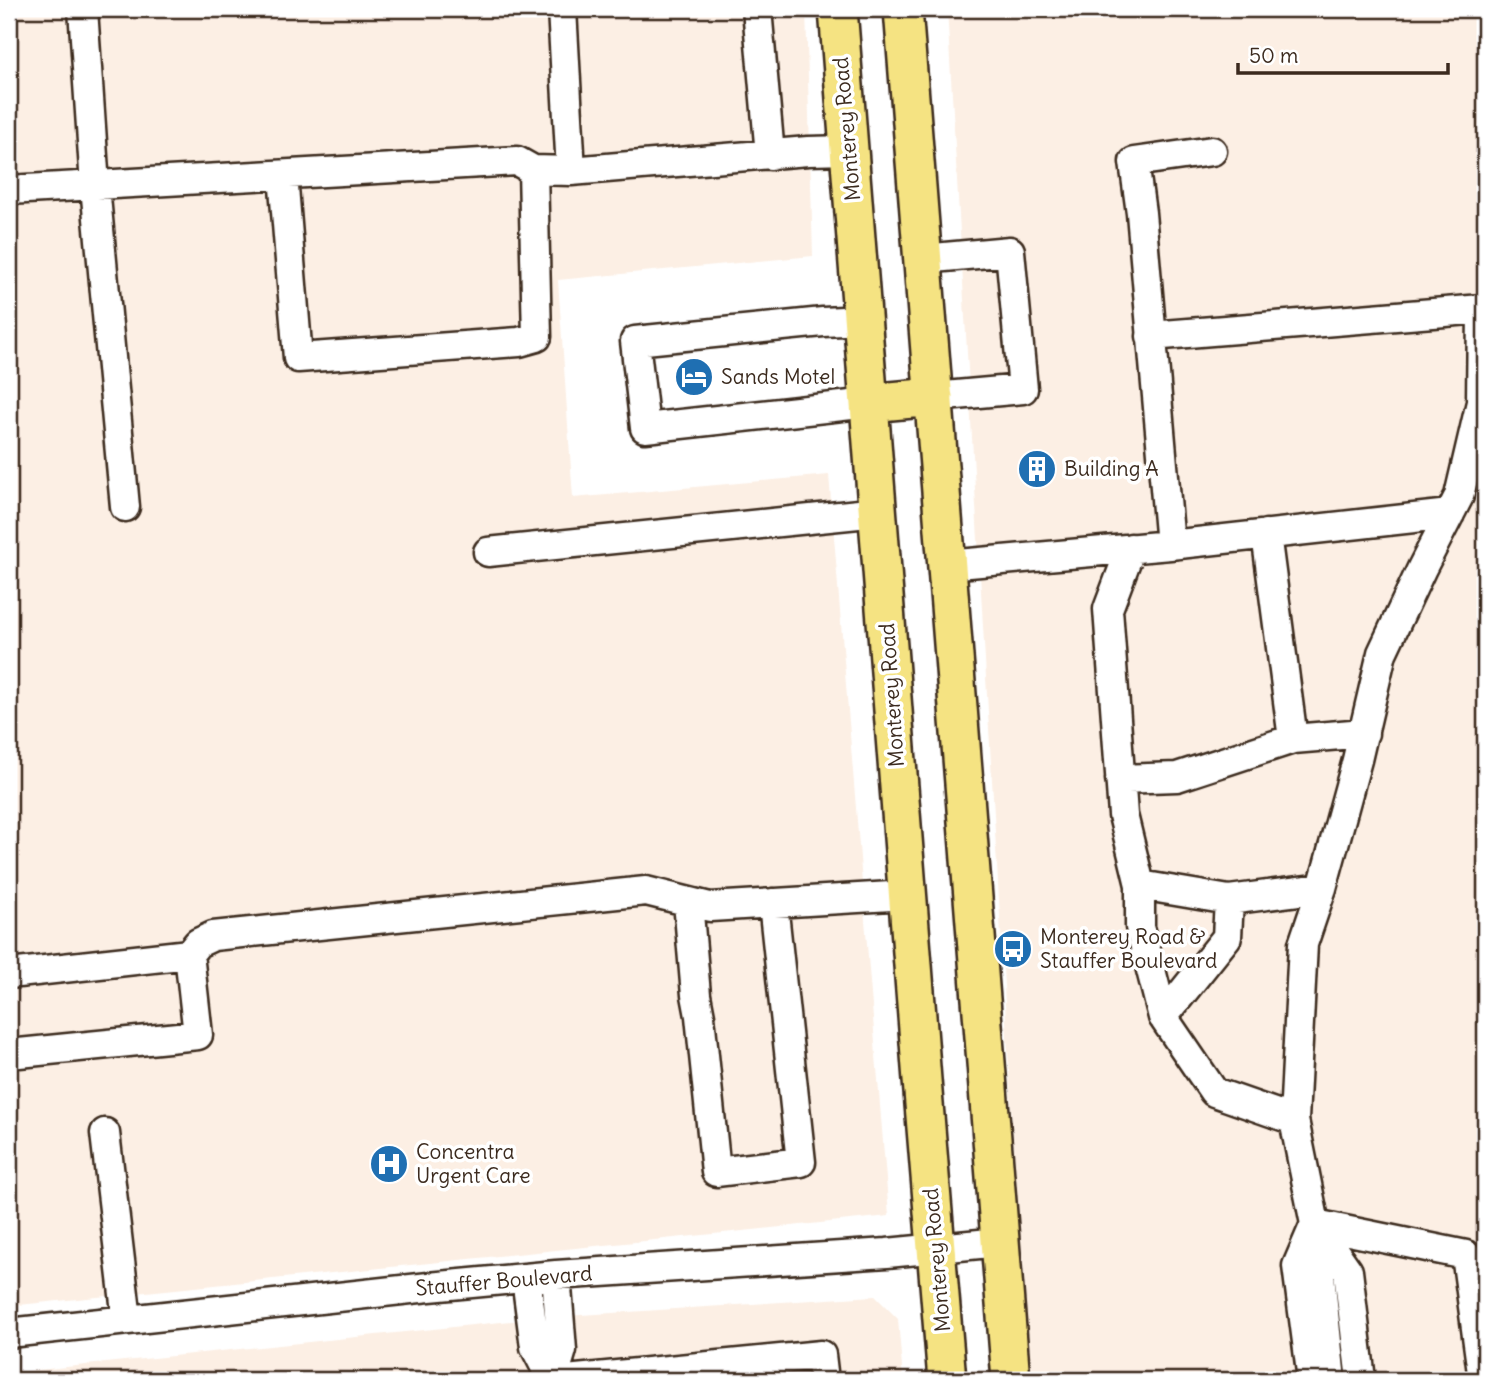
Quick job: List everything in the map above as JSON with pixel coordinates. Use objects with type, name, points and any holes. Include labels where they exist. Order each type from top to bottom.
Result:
[{"type":"main road","name":"Monterey Road","points":[[838,9],[947,1380]]},
{"type":"main road","points":[[903,9],[1011,1380]]},
{"type":"main road","points":[[869,403],[934,397]]},
{"type":"street","points":[[83,9],[95,186],[125,507]]},
{"type":"street","points":[[562,9],[571,171]]},
{"type":"street","points":[[757,9],[770,155]]},
{"type":"street","points":[[9,191],[517,161],[533,170],[571,171],[849,150]]},
{"type":"street","points":[[1170,545],[1141,213],[1134,162],[1212,151]]},
{"type":"street","points":[[283,176],[298,358],[519,342],[537,337],[533,170]]},
{"type":"street","points":[[923,259],[1010,251],[1023,389],[934,397]]},
{"type":"street","points":[[1151,336],[1482,309],[1481,402],[1459,496],[1382,653],[1364,733],[1322,888],[1303,944],[1294,1120],[1315,1224],[1331,1380]]},
{"type":"street","points":[[863,320],[635,341],[645,428],[869,403]]},
{"type":"street","points":[[488,552],[878,512]]},
{"type":"street","points":[[947,565],[1170,545],[1450,514]]},
{"type":"street","points":[[1266,534],[1293,739]]},
{"type":"street","points":[[1131,548],[1108,609],[1123,815],[1140,885],[1140,927],[1163,1017],[1214,1092],[1294,1120]]},
{"type":"street","points":[[1120,779],[1177,776],[1293,739],[1364,733]]},
{"type":"street","points":[[1140,885],[1229,900],[1322,888]]},
{"type":"street","points":[[9,974],[189,954],[198,943],[213,936],[646,891],[710,907],[908,895]]},
{"type":"street","points":[[1163,1017],[1227,937],[1229,900]]},
{"type":"street","points":[[688,902],[716,1172],[801,1162],[773,903]]},
{"type":"street","points":[[9,1054],[198,1035],[189,954]]},
{"type":"street","points":[[105,1133],[127,1320]]},
{"type":"street","points":[[1312,1380],[1297,1266],[1315,1224]]},
{"type":"street","points":[[1315,1224],[1349,1271],[1361,1380]]},
{"type":"street","points":[[1315,1224],[1466,1255],[1483,1380]]},
{"type":"street","name":"Stauffer Boulevard","points":[[9,1334],[556,1275],[887,1253],[1000,1242]]},
{"type":"street","points":[[552,1380],[562,1350],[556,1275]]},
{"type":"street","points":[[526,1278],[535,1347],[552,1380]]},
{"type":"street","points":[[566,1380],[821,1355],[824,1380]]},
{"type":"shaded area","points":[[9,9],[806,9],[813,256],[558,280],[573,498],[829,475],[889,1216],[9,1306]]},
{"type":"shaded area","points":[[947,9],[1485,9],[1485,1380],[1027,1380]]},
{"type":"shaded area","points":[[875,1296],[898,1319],[903,1380],[9,1380],[9,1373],[550,1317]]},
{"type":"place","name":"Sands Motel","points":[[694,377]]},
{"type":"place","name":"Building A","points":[[1037,469]]},
{"type":"place","name":"Monterey Road & Stauffer Boulevard","points":[[1013,949]]},
{"type":"place","name":"Concentra Urgent Care","points":[[389,1164]]}]
